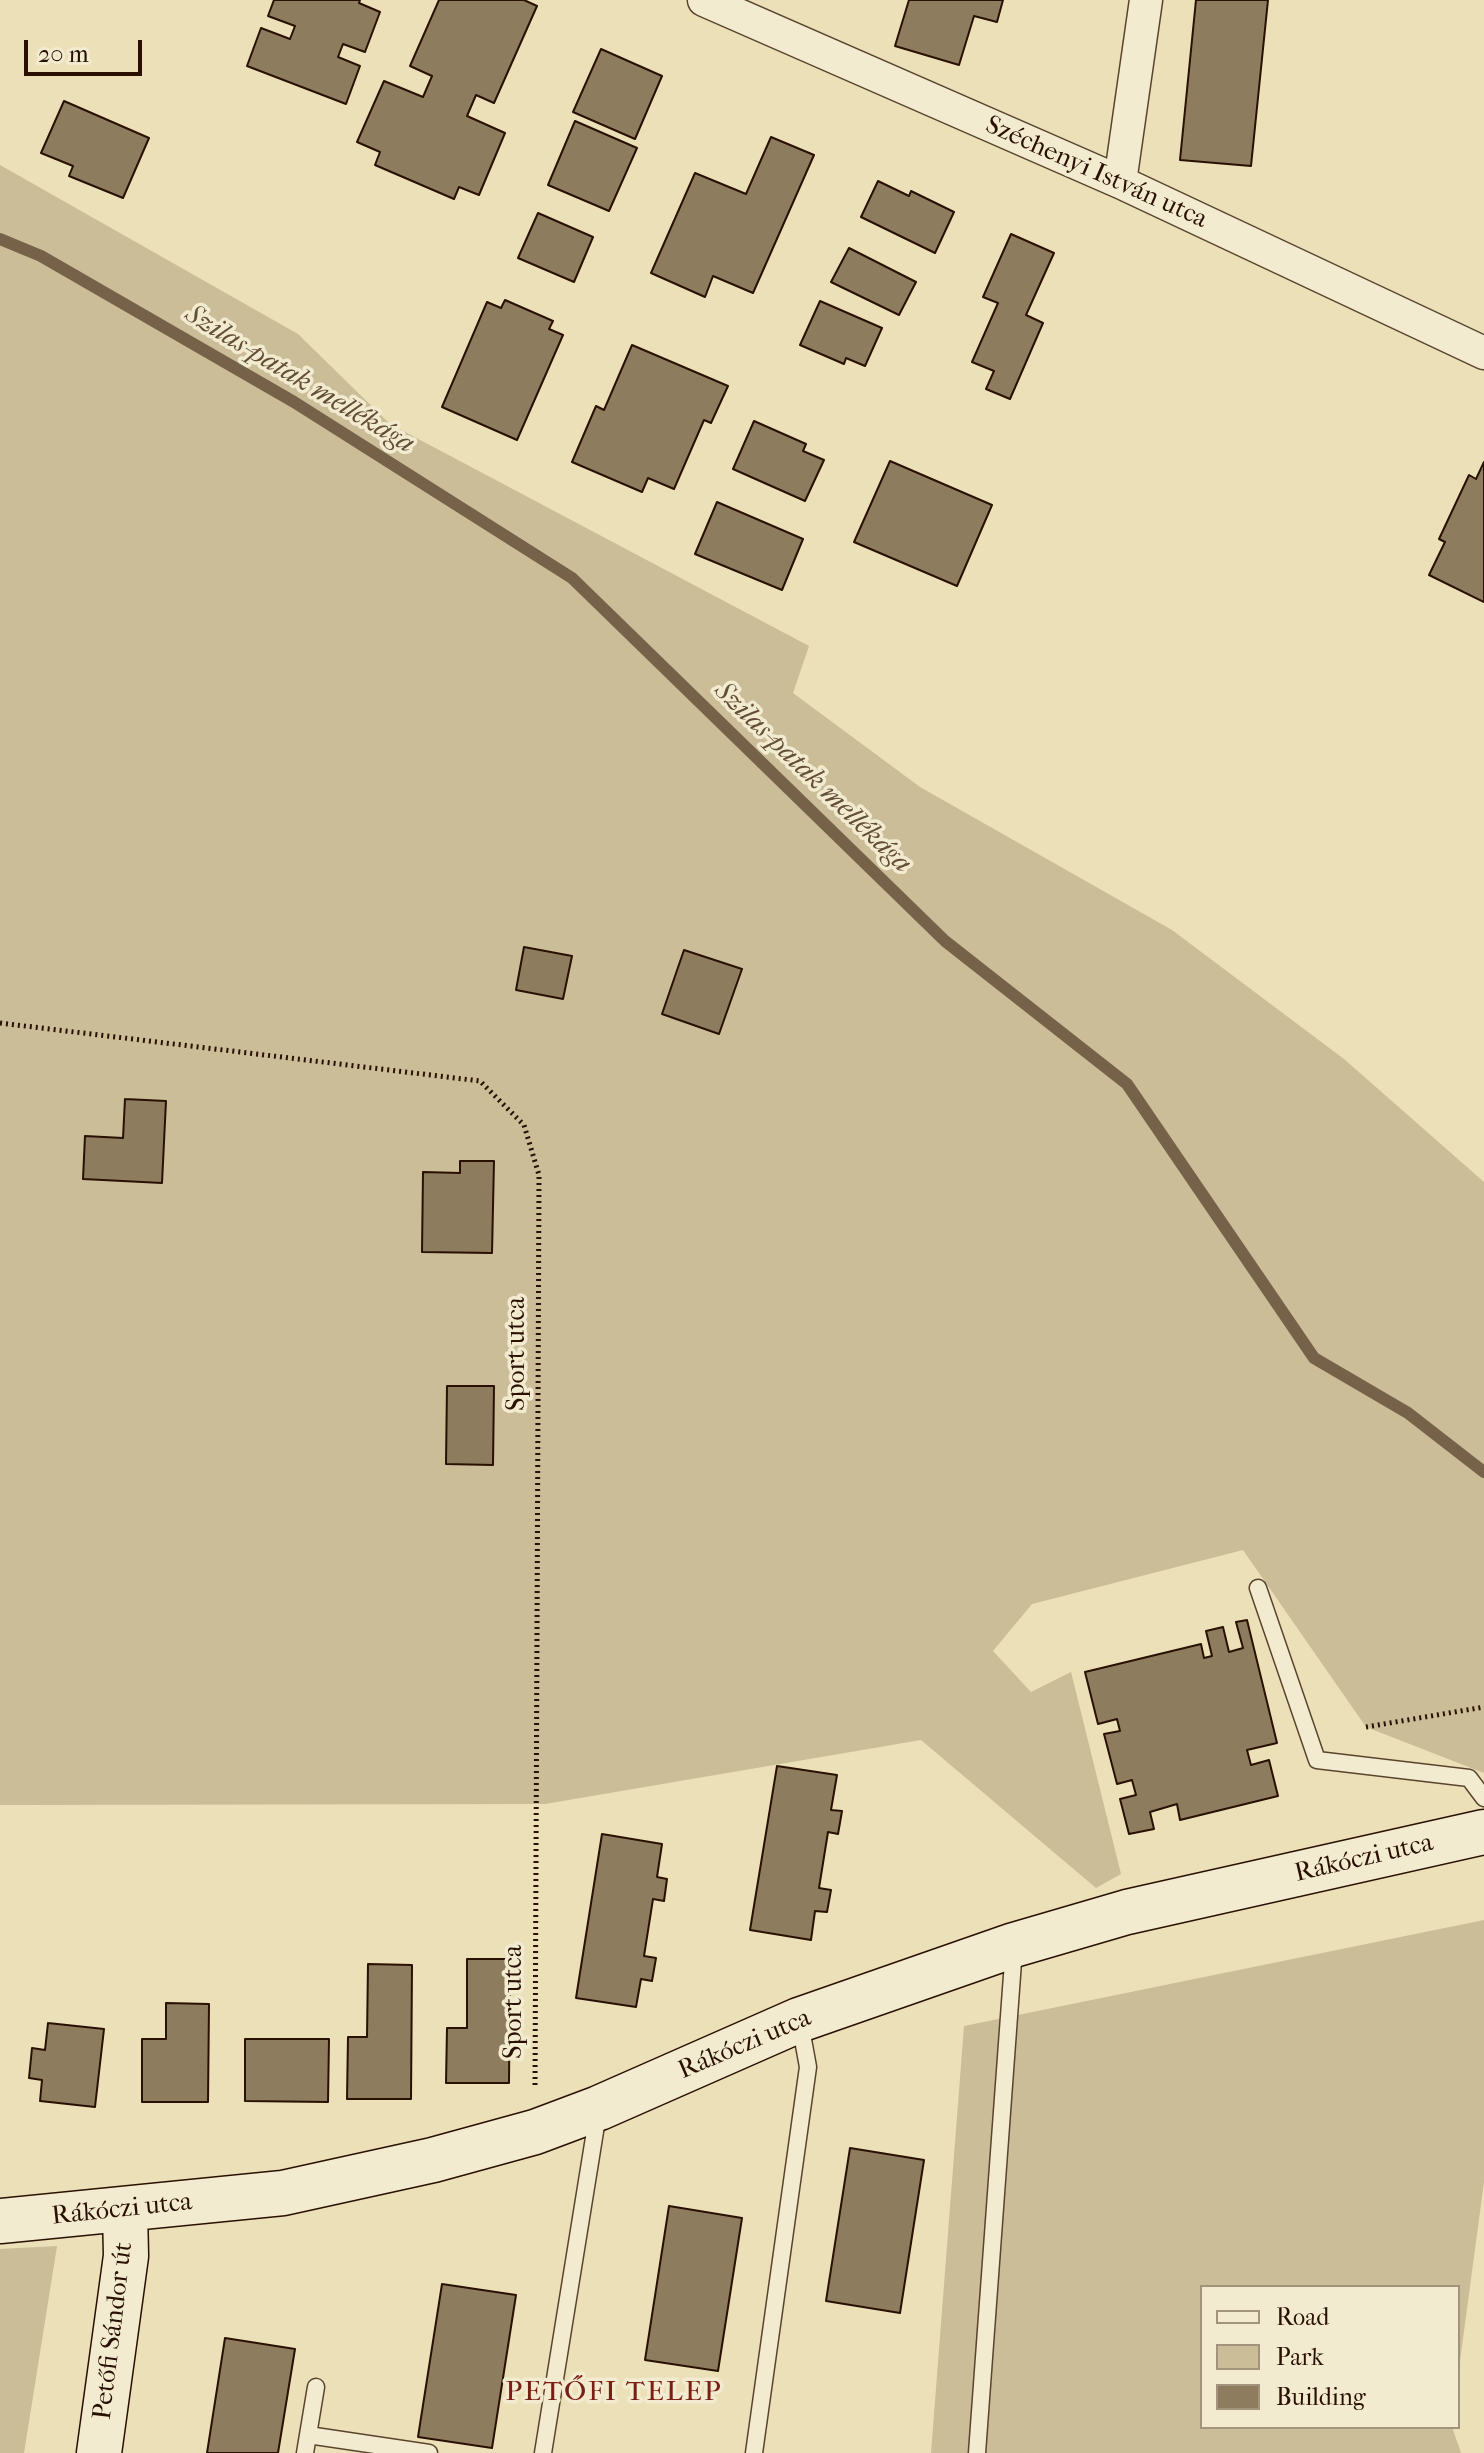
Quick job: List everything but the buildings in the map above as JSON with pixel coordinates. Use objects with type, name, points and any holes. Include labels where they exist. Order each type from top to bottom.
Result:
[{"type":"main road","name":"Rákóczi utca","points":[[0,2221],[283,2193],[368,2176],[535,2132],[599,2108],[799,2020],[1014,1945],[1127,1912],[1484,1832]]},
{"type":"main road","name":"Petőfi Sándor út","points":[[99,2453],[126,2256],[125,2210]]},
{"type":"street","name":"Széchenyi István utca","points":[[704,0],[1120,182],[1484,353]]},
{"type":"street","points":[[1120,182],[1146,0]]},
{"type":"lane","points":[[1258,1588],[1317,1760],[1469,1778],[1484,1798]]},
{"type":"lane","points":[[977,2453],[1014,1945]]},
{"type":"lane","points":[[754,2453],[808,2067],[799,2020]]},
{"type":"lane","points":[[543,2453],[599,2108]]},
{"type":"lane","points":[[305,2453],[316,2387]]},
{"type":"lane","points":[[308,2435],[429,2453]]},
{"type":"path","name":"Sport utca","points":[[0,1023],[480,1081],[524,1125],[539,1175],[535,2132]]},
{"type":"path","points":[[1366,1727],[1484,1707]]},
{"type":"green space","points":[[0,165],[298,334],[390,424],[809,646],[793,693],[920,787],[1172,930],[1344,1059],[1484,1182],[1484,1773],[1366,1727],[1243,1550],[1032,1604],[993,1651],[1031,1692],[1071,1672],[1121,1874],[1096,1888],[921,1740],[545,1804],[0,1805]]},
{"type":"green space","points":[[1484,1920],[1484,2182],[1460,2361],[1460,2285],[1200,2285],[1200,2429],[1453,2429],[1461,2453],[931,2453],[964,2026]]},
{"type":"green space","points":[[57,2246],[24,2453],[0,2453],[0,2249]]},
{"type":"waterway","name":"Szilas-patak mellékága","points":[[0,239],[41,256],[294,402],[572,578],[945,941],[1127,1084],[1314,1358],[1408,1413],[1484,1472]]},
{"type":"district","name":"PETŐFI TELEP","points":[[614,2393]]}]
